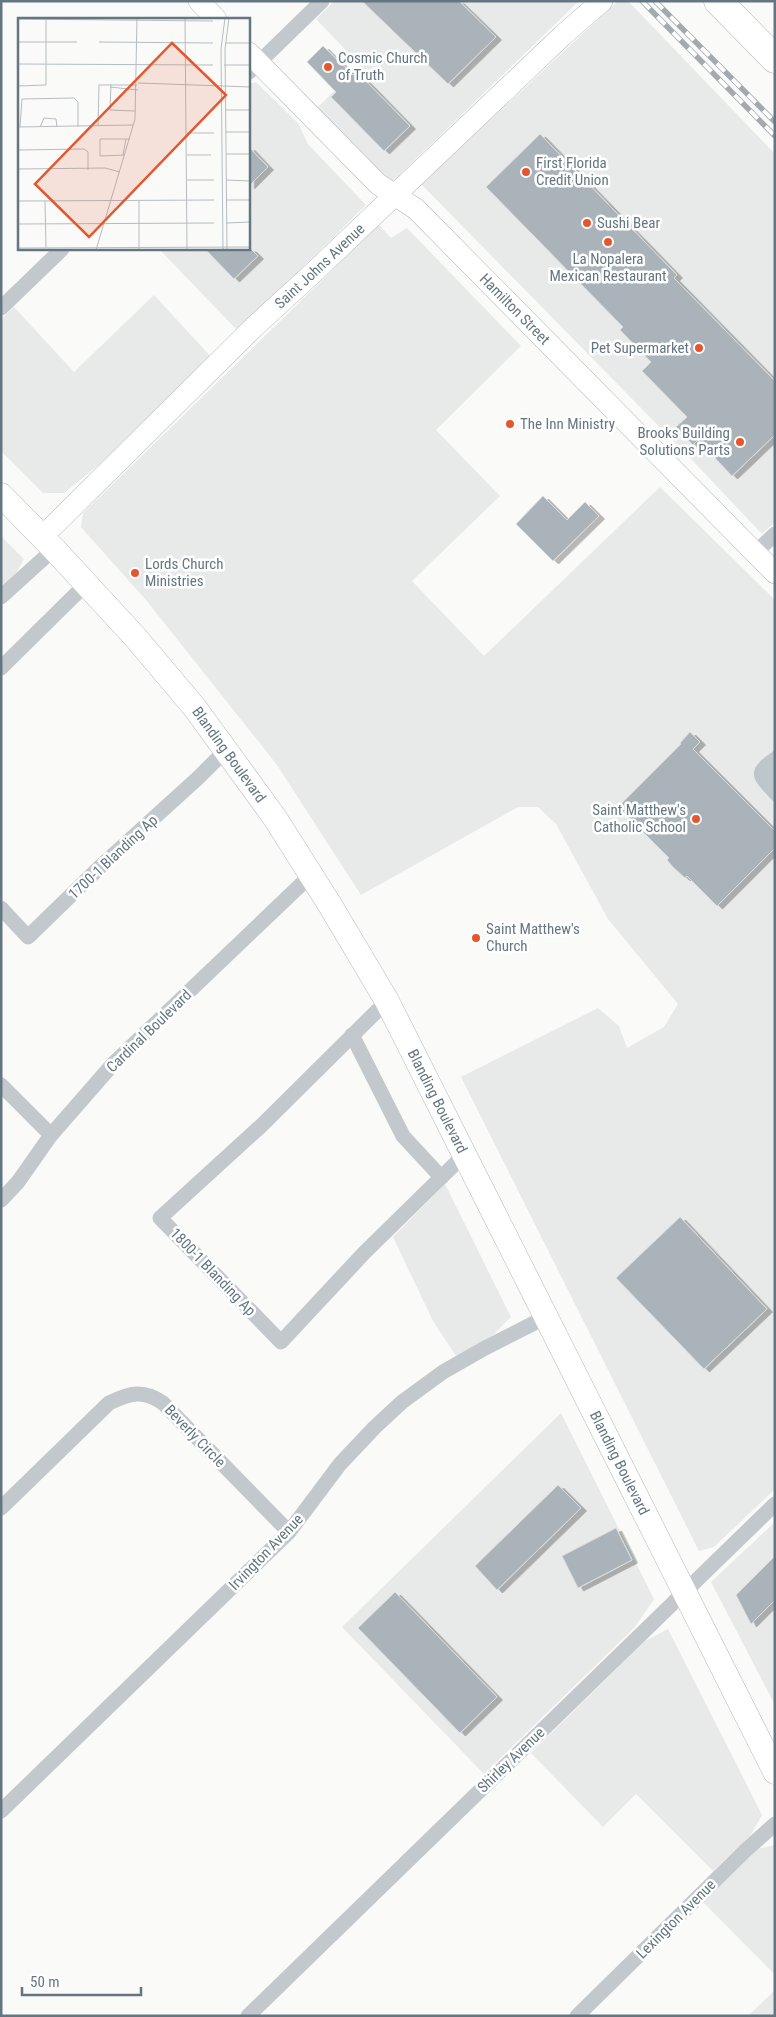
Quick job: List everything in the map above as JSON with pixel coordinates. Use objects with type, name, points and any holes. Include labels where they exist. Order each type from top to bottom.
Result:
[{"type":"highway","points":[[718,1],[775,59]]},
{"type":"main road","name":"Blanding Boulevard","points":[[1,495],[86,584],[185,695],[275,818],[311,875],[387,1001],[775,1772]]},
{"type":"street","points":[[199,1],[215,18]]},
{"type":"street","points":[[252,63],[322,1]]},
{"type":"street","name":"Saint Johns Avenue","points":[[1,597],[48,543],[254,327],[562,36],[602,1]]},
{"type":"street","name":"Hamilton Street","points":[[252,63],[378,184],[416,209],[775,573]]},
{"type":"street","points":[[1,308],[61,250]]},
{"type":"street","points":[[756,553],[775,534]]},
{"type":"street","points":[[1,668],[86,584]]},
{"type":"street","name":"1700-1 Blanding Ap","points":[[1,908],[28,937],[101,866],[200,777],[226,750]]},
{"type":"street","name":"Cardinal Boulevard","points":[[1,1200],[18,1182],[51,1135],[114,1064],[311,875]]},
{"type":"street","name":"1800-1 Blanding Ap","points":[[387,1001],[262,1125],[160,1218],[281,1342],[364,1253],[464,1155]]},
{"type":"street","points":[[352,1035],[403,1136],[441,1177]]},
{"type":"street","points":[[1,1085],[51,1135]]},
{"type":"street","name":"Irvington Avenue","points":[[1,1811],[289,1532],[340,1464],[402,1402],[443,1372],[546,1317]]},
{"type":"street","name":"Beverly Circle","points":[[1,1508],[109,1403],[138,1393],[152,1395],[163,1403],[289,1532]]},
{"type":"street","name":"Shirley Avenue","points":[[248,2016],[775,1504]]},
{"type":"street","name":"Lexington Avenue","points":[[578,2016],[746,1850],[775,1824]]},
{"type":"shaded area","points":[[334,1],[579,1],[392,182],[316,109],[360,65],[316,19]]},
{"type":"shaded area","points":[[618,1],[628,1],[775,154],[775,522],[762,534],[693,461],[421,184]]},
{"type":"shaded area","points":[[256,82],[298,123],[308,144],[366,205],[238,331],[160,250],[250,250],[250,84]]},
{"type":"shaded area","points":[[379,225],[391,238],[407,228],[521,346],[436,430],[500,496],[412,581],[484,656],[660,487],[775,600],[775,1489],[714,1547],[699,1551],[461,1077],[598,1008],[619,1026],[627,1048],[664,1027],[678,1004],[608,919],[556,824],[538,807],[518,807],[361,895],[277,765],[146,600],[81,527],[83,513]]},
{"type":"shaded area","points":[[154,295],[212,358],[101,463],[64,493],[43,493],[1,451],[1,319],[14,307],[74,372]]},
{"type":"shaded area","points":[[1,536],[24,559],[15,575],[1,588]]},
{"type":"shaded area","points":[[775,750],[775,803],[756,781],[754,770],[758,764]]},
{"type":"shaded area","points":[[445,1184],[511,1317],[493,1335],[456,1356],[433,1321],[393,1237]]},
{"type":"shaded area","points":[[561,1413],[654,1599],[635,1627],[484,1774],[342,1627]]},
{"type":"shaded area","points":[[775,1522],[775,1705],[711,1582]]},
{"type":"shaded area","points":[[668,1629],[762,1815],[750,1836],[713,1871],[636,1794],[603,1827],[531,1753],[645,1641]]},
{"type":"shaded area","points":[[775,1845],[775,1975],[703,1902],[758,1849]]},
{"type":"shaded area","points":[[775,1990],[775,2016],[748,2016]]},
{"type":"building","points":[[362,1],[459,1],[496,37],[448,84]]},
{"type":"building","points":[[323,46],[353,75],[357,72],[410,126],[384,151],[331,97],[336,92],[307,62]]},
{"type":"building","points":[[540,134],[677,275],[674,278],[775,381],[775,435],[732,476],[698,440],[693,445],[676,427],[687,417],[642,371],[651,362],[620,330],[623,327],[486,187]]},
{"type":"building","points":[[250,148],[268,167],[250,185]]},
{"type":"building","points":[[251,249],[258,256],[234,279],[206,250]]},
{"type":"building","points":[[543,496],[567,520],[585,502],[599,516],[553,561],[516,524]]},
{"type":"building","name":"Saint Matthew's Catholic School","points":[[690,732],[700,742],[693,749],[775,831],[775,848],[717,906],[687,876],[685,878],[673,867],[667,860],[669,858],[618,807],[681,744]]},
{"type":"building","points":[[680,1217],[767,1309],[704,1369],[616,1278]]},
{"type":"building","points":[[558,1485],[581,1508],[497,1590],[475,1566]]},
{"type":"building","points":[[616,1528],[632,1560],[578,1588],[562,1556]]},
{"type":"building","points":[[775,1556],[775,1600],[751,1624],[736,1595]]},
{"type":"building","points":[[395,1592],[497,1697],[460,1733],[358,1628]]},
{"type":"railway","points":[[642,1],[775,136]]},
{"type":"railway","points":[[655,1],[775,122]]},
{"type":"place","name":"Cosmic Church of Truth","points":[[328,67]]},
{"type":"place","name":"First Florida Credit Union","points":[[526,172]]},
{"type":"place","name":"Sushi Bear","points":[[587,223]]},
{"type":"place","name":"La Nopalera Mexican Restaurant","points":[[608,242]]},
{"type":"place","name":"Pet Supermarket","points":[[699,348]]},
{"type":"place","name":"The Inn Ministry","points":[[510,424]]},
{"type":"place","name":"Brooks Building Solutions Parts","points":[[740,442]]},
{"type":"place","name":"Lords Church Ministries","points":[[135,573]]},
{"type":"place","name":"Saint Matthew's Catholic School","points":[[696,819]]},
{"type":"place","name":"Saint Matthew's Church","points":[[476,938]]}]
